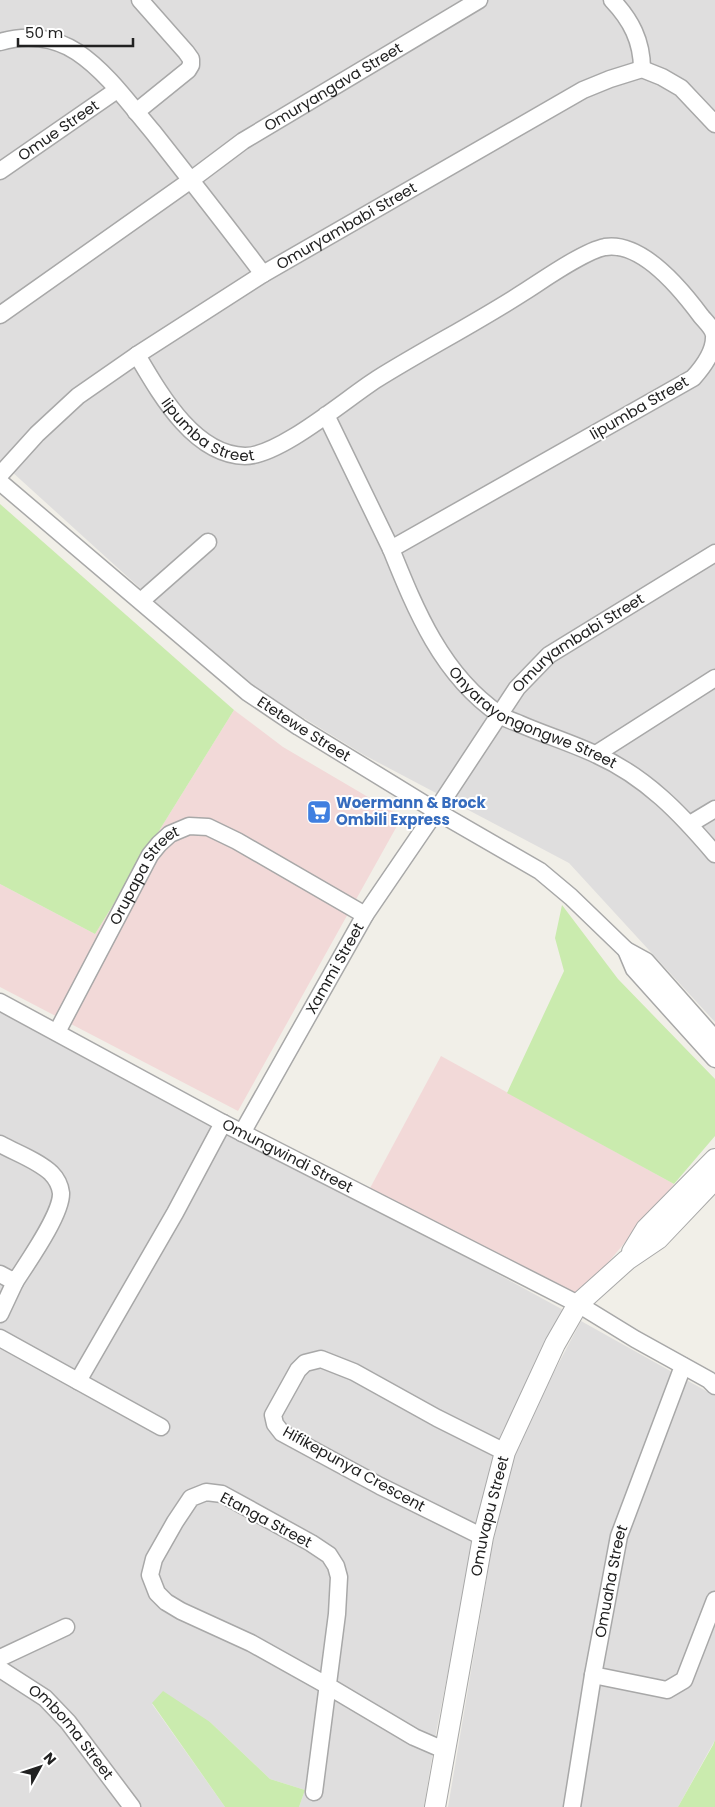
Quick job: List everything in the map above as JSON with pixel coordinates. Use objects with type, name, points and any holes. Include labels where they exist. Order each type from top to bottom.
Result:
[{"type":"street","points":[[136,112],[188,70],[191,65],[186,52],[140,0]]},
{"type":"street","name":"Omuryangava Street","points":[[0,315],[243,141],[479,0]]},
{"type":"street","points":[[612,0],[625,14],[640,44],[642,69],[662,76],[681,88],[715,124]]},
{"type":"street","points":[[0,42],[24,37],[40,38],[61,44],[89,62],[136,112],[263,274]]},
{"type":"street","name":"Omuryambabi Street","points":[[0,475],[37,434],[78,396],[137,355],[263,274],[559,102],[610,79],[642,69]]},
{"type":"street","name":"Omue Street","points":[[0,170],[117,90]]},
{"type":"street","name":"Iipumba Street","points":[[137,355],[159,394],[189,430],[203,442],[231,454],[247,456],[270,450],[423,351],[504,305],[574,262],[602,248],[615,246],[636,253],[650,262],[681,291],[714,334],[715,345],[712,354],[693,378],[391,549]]},
{"type":"street","points":[[326,415],[391,549]]},
{"type":"street","name":"Etetewe Street","points":[[0,482],[247,692],[299,727],[436,811],[540,871],[571,897],[626,950],[646,961],[715,1039]]},
{"type":"street","points":[[141,601],[208,542]]},
{"type":"street","name":"Onyarayongongwe Street","points":[[391,549],[414,606],[438,650],[462,682],[500,715],[596,754],[627,770],[655,791],[690,824],[715,854]]},
{"type":"street","name":"Omuryambabi Street","points":[[436,811],[516,688],[549,656],[715,553]]},
{"type":"street","points":[[596,754],[715,678]]},
{"type":"street","points":[[690,824],[715,810]]},
{"type":"street","name":"Xammi Street","points":[[242,1133],[366,915],[436,811]]},
{"type":"street","name":"Orupapa Street","points":[[58,1032],[150,855],[170,834],[188,826],[208,827],[237,841],[366,915]]},
{"type":"street","name":"Etetewe Street","points":[[626,950],[634,969],[715,1059]]},
{"type":"street","name":"Omungwindi Street","points":[[0,1002],[242,1133],[578,1304],[715,1386]]},
{"type":"street","points":[[78,1381],[175,1213],[223,1123]]},
{"type":"street","points":[[0,1144],[43,1166],[58,1181],[61,1192],[60,1201],[52,1220],[15,1282],[0,1314]]},
{"type":"street","name":"Omuvapu Street","points":[[627,1260],[646,1229],[715,1159]]},
{"type":"street","name":"Omuvapu Street","points":[[435,1807],[483,1536],[505,1452],[555,1344],[578,1304],[627,1260],[658,1239],[715,1179]]},
{"type":"street","points":[[0,1274],[15,1282]]},
{"type":"street","points":[[0,1338],[161,1426]]},
{"type":"street","name":"Hifikepunya Crescent","points":[[483,1536],[397,1494],[282,1433],[275,1424],[273,1415],[298,1370],[305,1363],[321,1358],[354,1372],[437,1418],[505,1452]]},
{"type":"street","name":"Omuaha Street","points":[[572,1807],[593,1675],[619,1536],[683,1366]]},
{"type":"street","name":"Etanga Street","points":[[328,1686],[339,1577],[336,1566],[329,1555],[264,1516],[222,1494],[206,1492],[191,1498],[154,1559],[150,1575],[157,1593],[166,1602],[181,1611],[251,1643],[414,1737],[444,1750]]},
{"type":"street","points":[[593,1675],[667,1690],[677,1686],[684,1680],[715,1600]]},
{"type":"street","points":[[0,1658],[66,1627]]},
{"type":"street","name":"Omboma Street","points":[[0,1668],[45,1698],[68,1722],[132,1807]]},
{"type":"street","points":[[314,1792],[328,1686]]},
{"type":"shaded area","points":[[0,0],[715,0],[715,1022],[569,863],[364,755],[263,693],[152,599],[0,461]]},
{"type":"shaded area","points":[[234,710],[283,747],[402,817],[238,1111],[0,987],[0,884],[95,934]]},
{"type":"shaded area","points":[[0,1002],[567,1312],[503,1430],[479,1515],[436,1733],[424,1807],[299,1807],[305,1790],[270,1779],[210,1722],[152,1704],[225,1807],[0,1807]]},
{"type":"shaded area","points":[[441,1056],[674,1184],[575,1302],[369,1190]]},
{"type":"shaded area","points":[[581,1321],[715,1396],[715,1740],[678,1807],[448,1807],[492,1547],[515,1446]]},
{"type":"green space","points":[[0,504],[234,710],[95,934],[0,884]]},
{"type":"green space","points":[[562,905],[618,979],[715,1079],[715,1136],[674,1184],[507,1093],[564,971],[555,938]]},
{"type":"green space","points":[[163,1691],[210,1722],[270,1779],[305,1790],[299,1807],[225,1807],[152,1703]]},
{"type":"green space","points":[[715,1740],[715,1807],[678,1807],[713,1745]]},
{"type":"place","name":"Woermann & Brock Ombili Express","points":[[319,812]]}]
